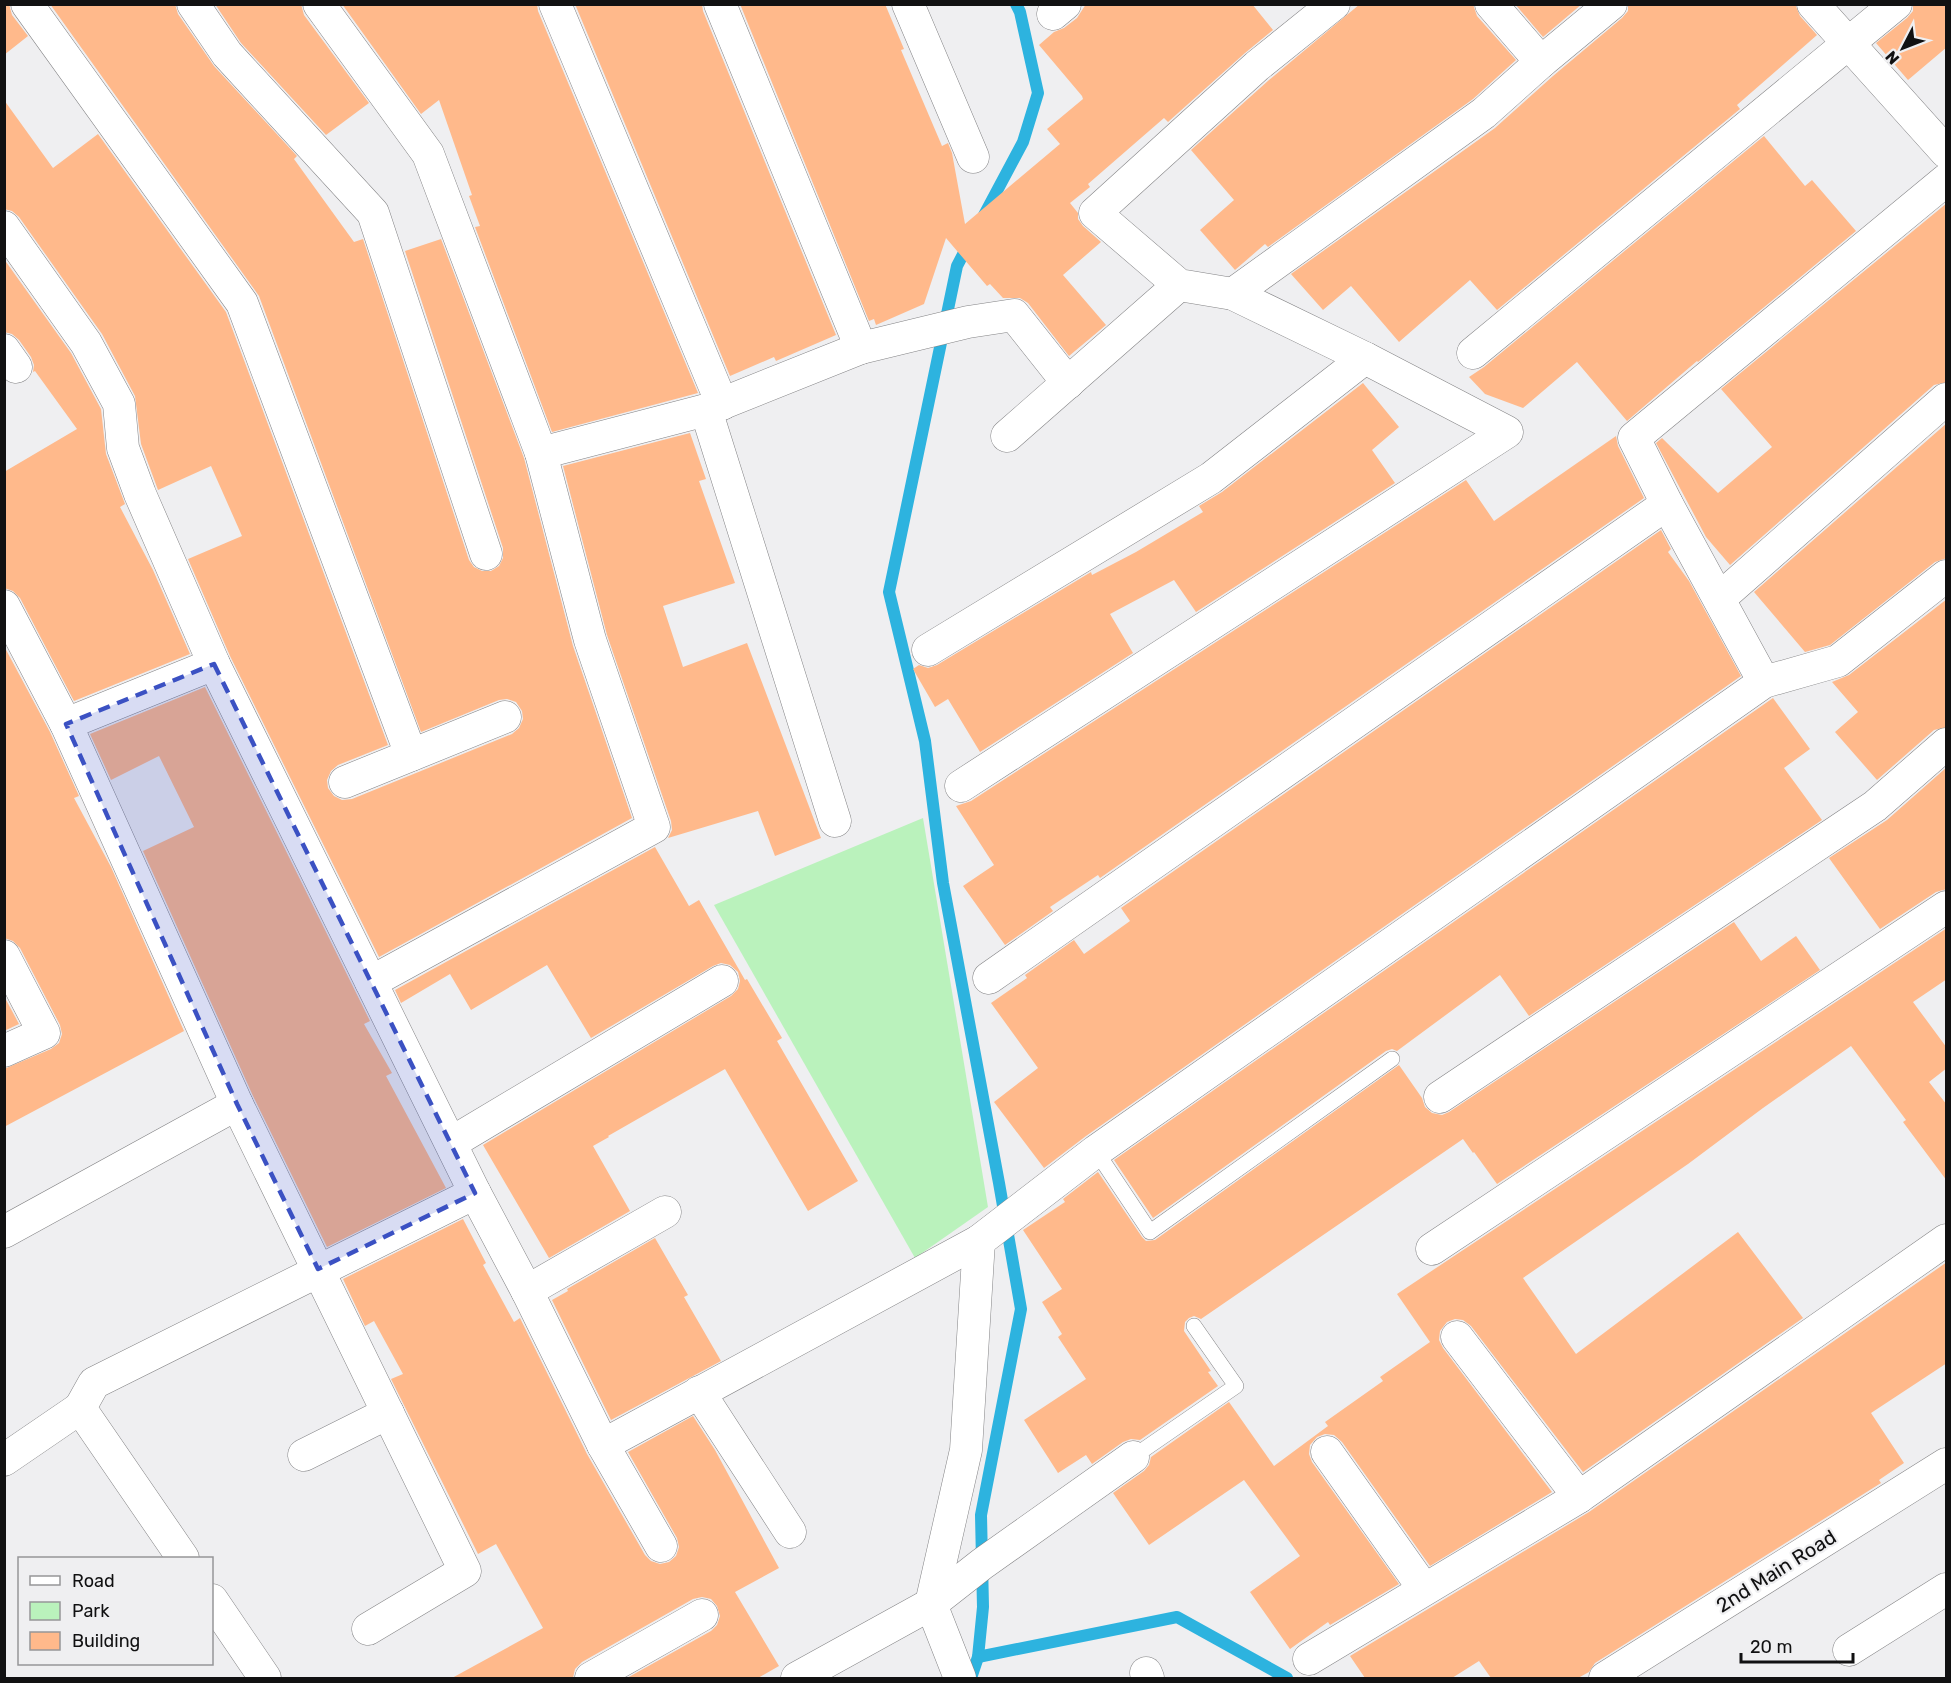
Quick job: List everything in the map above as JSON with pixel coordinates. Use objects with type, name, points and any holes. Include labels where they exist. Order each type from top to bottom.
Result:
[{"type":"street","points":[[27,4],[242,303],[411,755]]},
{"type":"street","points":[[193,4],[227,54],[373,213],[486,554]]},
{"type":"street","points":[[319,4],[428,154],[541,453],[590,640],[654,827],[370,982]]},
{"type":"street","points":[[555,4],[714,407],[835,821]]},
{"type":"street","points":[[720,4],[861,348]]},
{"type":"street","points":[[908,4],[973,157]]},
{"type":"street","points":[[961,786],[1508,432],[1365,358],[1233,294],[1179,285],[1095,213],[1257,66],[1334,4]]},
{"type":"street","points":[[1491,4],[1540,62]]},
{"type":"street","points":[[1233,294],[1484,113],[1540,62],[1611,4]]},
{"type":"street","points":[[1813,4],[1947,152]]},
{"type":"street","points":[[1473,353],[1896,4]]},
{"type":"street","points":[[1764,682],[1667,504],[1634,438],[1947,180]]},
{"type":"street","points":[[4,227],[86,343],[119,404],[126,457],[214,664],[475,1193],[527,1291],[603,1445],[661,1546]]},
{"type":"street","points":[[1007,436],[1179,285]]},
{"type":"street","points":[[541,453],[714,407],[861,348],[968,322],[1014,315],[1068,383]]},
{"type":"street","points":[[928,650],[1211,478],[1365,358]]},
{"type":"street","points":[[1720,598],[1947,399]]},
{"type":"street","points":[[989,978],[1667,504]]},
{"type":"street","points":[[603,1445],[996,1228],[1096,1151],[1764,682],[1838,661],[1947,576]]},
{"type":"street","points":[[4,606],[66,724],[237,1104],[465,1570],[368,1629]]},
{"type":"street","points":[[66,724],[214,664]]},
{"type":"street","points":[[345,782],[505,717]]},
{"type":"street","points":[[1440,1097],[1875,806],[1947,744]]},
{"type":"street","points":[[1432,1249],[1947,907]]},
{"type":"street","points":[[4,956],[44,1033],[4,1052]]},
{"type":"street","points":[[451,1143],[723,981]]},
{"type":"street","points":[[4,1232],[237,1104]]},
{"type":"street","points":[[4,1460],[80,1408],[94,1383],[318,1269],[475,1193]]},
{"type":"street","points":[[527,1291],[665,1212]]},
{"type":"street","points":[[960,1678],[931,1604],[966,1450],[996,1228]]},
{"type":"street","points":[[1309,1659],[1579,1497],[1947,1240]]},
{"type":"street","points":[[1457,1338],[1579,1497]]},
{"type":"street","points":[[699,1392],[790,1532]]},
{"type":"street","points":[[80,1408],[182,1557]]},
{"type":"street","points":[[304,1455],[388,1413]]},
{"type":"street","points":[[1327,1452],[1424,1589]]},
{"type":"street","points":[[797,1678],[931,1604],[982,1564],[1132,1457]]},
{"type":"street","name":"2nd Main Road","points":[[1605,1678],[1947,1464]]},
{"type":"street","points":[[1849,1650],[1947,1589]]},
{"type":"street","points":[[213,1601],[265,1678]]},
{"type":"street","points":[[591,1678],[702,1615]]},
{"type":"lane","points":[[1096,1151],[1150,1232],[1392,1059]]},
{"type":"lane","points":[[1132,1457],[1236,1386],[1194,1326]]},
{"type":"highlighted area","points":[[214,664],[475,1193],[318,1269],[237,1104],[66,724]]},
{"type":"green space","points":[[923,818],[988,1207],[915,1258],[714,905]]},
{"type":"building","points":[[4,4],[9,4],[12,15],[28,36],[4,55]]},
{"type":"building","points":[[50,4],[175,4],[178,14],[214,66],[297,156],[294,159],[354,242],[363,239],[469,560],[474,567],[482,571],[491,571],[499,566],[503,558],[503,548],[405,251],[441,239],[524,458],[573,646],[632,818],[379,957],[230,656],[188,559],[242,536],[211,466],[158,490],[141,444],[135,396],[102,334],[19,217],[12,211],[4,209],[4,100],[53,168],[98,134],[226,312],[388,745],[338,765],[331,771],[327,780],[328,788],[334,796],[342,800],[352,799],[512,734],[519,728],[523,719],[522,711],[516,702],[507,699],[499,700],[421,732],[259,296]]},
{"type":"building","points":[[215,4],[301,4],[304,15],[369,103],[326,135],[241,43]]},
{"type":"building","points":[[342,4],[537,4],[698,393],[552,432],[475,227],[480,226],[469,196],[472,195],[439,100],[421,114]]},
{"type":"building","points":[[575,4],[702,4],[836,335],[776,361],[774,357],[730,376]]},
{"type":"building","points":[[740,4],[885,4],[904,49],[901,50],[942,146],[948,143],[952,153],[965,224],[1060,144],[1047,129],[1083,99],[1039,45],[1054,32],[1077,18],[1086,4],[1252,4],[1273,30],[1168,122],[1164,118],[1088,184],[1090,187],[1070,203],[1078,213],[1078,219],[1083,226],[1101,242],[1063,275],[1106,325],[1069,356],[1028,303],[1020,298],[1003,298],[990,284],[987,286],[946,238],[924,304],[876,325],[874,319],[869,321]]},
{"type":"building","points":[[1360,4],[1473,4],[1477,16],[1516,60],[1473,99],[1268,247],[1265,244],[1235,270],[1200,230],[1234,200],[1191,150],[1269,80]]},
{"type":"building","points":[[1515,4],[1582,4],[1543,37]]},
{"type":"building","points":[[1628,4],[1795,4],[1800,16],[1817,35],[1737,105],[1740,109],[1497,310],[1470,280],[1399,342],[1351,286],[1323,310],[1291,274],[1495,128],[1622,18],[1628,11]]},
{"type":"building","points":[[1913,4],[1947,4],[1947,47],[1908,80],[1876,43],[1907,18],[1913,11]]},
{"type":"building","points":[[1764,136],[1805,186],[1812,180],[1856,231],[1627,421],[1577,362],[1523,408],[1485,394],[1469,377],[1484,367]]},
{"type":"building","points":[[1947,203],[1947,382],[1934,385],[1730,565],[1706,537],[1656,443],[1662,438],[1718,493],[1772,447],[1721,389]]},
{"type":"building","points":[[4,259],[71,353],[101,409],[106,454],[125,504],[120,507],[153,570],[190,654],[74,701],[20,598],[13,591],[4,588],[4,472],[77,429],[35,371],[33,372],[34,365],[31,357],[19,340],[12,334],[4,332]]},
{"type":"building","points":[[1363,383],[1399,427],[1372,450],[1395,483],[1196,612],[1174,580],[1110,614],[1133,653],[980,752],[948,699],[935,707],[913,669],[919,665],[928,668],[937,665],[1091,572],[1092,575],[1136,552],[1203,512],[1199,506],[1222,492]]},
{"type":"building","points":[[1947,423],[1947,558],[1935,562],[1830,645],[1805,652],[1754,592]]},
{"type":"building","points":[[690,433],[706,479],[699,481],[735,583],[663,606],[683,667],[747,643],[821,838],[775,856],[758,811],[668,838],[672,830],[671,821],[607,635],[563,466]]},
{"type":"building","points":[[1616,436],[1618,446],[1644,498],[1100,878],[1098,875],[1050,907],[1053,911],[1005,945],[963,886],[994,865],[956,806],[971,801],[1466,480],[1494,521]]},
{"type":"building","points":[[1661,530],[1671,549],[1668,552],[1689,581],[1741,676],[1086,1136],[1044,1168],[994,1102],[1038,1068],[991,1003],[1027,978],[1025,975],[1074,940],[1084,954],[1130,921],[1121,908]]},
{"type":"building","points":[[1947,599],[1947,727],[1934,730],[1877,780],[1835,732],[1858,712],[1832,682],[1849,675]]},
{"type":"building","points":[[4,646],[50,732],[79,796],[74,798],[111,867],[184,1031],[4,1127],[4,1069],[51,1049],[59,1043],[62,1034],[60,1025],[20,948],[13,941],[4,938]]},
{"type":"building","points":[[205,687],[370,1021],[364,1024],[392,1073],[386,1076],[446,1188],[327,1247],[253,1096],[143,851],[194,827],[159,756],[111,780],[90,734]]},
{"type":"building","points":[[1773,698],[1810,749],[1784,768],[1822,820],[1529,1016],[1500,975],[1397,1051],[1392,1049],[1386,1051],[1153,1218],[1114,1160]]},
{"type":"building","points":[[1947,767],[1947,889],[1936,892],[1880,929],[1829,858],[1887,820]]},
{"type":"building","points":[[655,847],[689,906],[699,900],[745,980],[747,979],[782,1038],[777,1041],[858,1181],[808,1211],[725,1069],[593,1146],[630,1211],[549,1258],[483,1145],[731,996],[738,989],[740,981],[738,972],[730,965],[721,963],[713,966],[591,1038],[547,965],[471,1010],[450,974],[401,1003],[395,990]]},
{"type":"building","points":[[1734,922],[1761,961],[1796,936],[1820,970],[1497,1184],[1463,1139],[1201,1319],[1194,1316],[1189,1318],[1185,1322],[1184,1331],[1211,1371],[1208,1372],[1218,1386],[1140,1440],[1131,1439],[1123,1442],[1092,1464],[1086,1455],[1058,1473],[1024,1420],[1086,1379],[1058,1337],[1062,1334],[1042,1302],[1062,1289],[1023,1230],[1065,1202],[1063,1199],[1098,1172],[1142,1237],[1146,1241],[1155,1240],[1399,1065],[1422,1098],[1425,1107],[1432,1113],[1442,1115]]},
{"type":"building","points":[[1947,928],[1947,979],[1913,1002],[1947,1048],[1947,1068],[1929,1082],[1947,1105],[1947,1181],[1903,1122],[1906,1120],[1851,1046],[1688,1164],[1523,1278],[1576,1354],[1738,1232],[1803,1318],[1583,1472],[1471,1326],[1463,1320],[1455,1319],[1447,1322],[1440,1331],[1439,1340],[1443,1348],[1552,1492],[1430,1566],[1342,1442],[1334,1435],[1325,1434],[1317,1437],[1310,1445],[1309,1454],[1312,1462],[1399,1584],[1330,1625],[1328,1622],[1290,1649],[1250,1592],[1300,1556],[1244,1480],[1149,1545],[1113,1493],[1144,1471],[1151,1457],[1229,1402],[1274,1466],[1328,1426],[1325,1422],[1383,1381],[1380,1377],[1430,1342],[1397,1294]]},
{"type":"building","points":[[4,996],[19,1024],[4,1031]]},
{"type":"building","points":[[463,1219],[486,1263],[483,1265],[514,1322],[520,1318],[587,1454],[645,1555],[651,1561],[660,1564],[669,1562],[676,1556],[679,1547],[677,1538],[628,1452],[693,1416],[715,1450],[779,1568],[735,1592],[779,1666],[758,1678],[627,1678],[711,1631],[717,1625],[720,1616],[717,1606],[711,1599],[702,1597],[693,1599],[582,1662],[575,1669],[573,1678],[452,1678],[543,1628],[496,1544],[478,1554],[391,1379],[403,1374],[374,1321],[365,1326],[343,1279]]},
{"type":"building","points":[[655,1238],[688,1295],[684,1297],[721,1361],[611,1420],[552,1300]]},
{"type":"building","points":[[1947,1262],[1947,1363],[1871,1413],[1904,1463],[1879,1480],[1881,1483],[1595,1663],[1589,1672],[1578,1678],[1491,1678],[1479,1661],[1452,1678],[1365,1678],[1350,1656],[1589,1512]]},
{"type":"waterway","points":[[983,217],[1023,142],[1038,93],[1020,12],[1016,4]]},
{"type":"waterway","points":[[969,243],[957,266],[889,592],[925,741],[943,883],[1021,1309],[981,1515],[983,1607],[978,1657],[971,1678]]},
{"type":"waterway","points":[[978,1657],[1177,1617],[1287,1678]]}]
